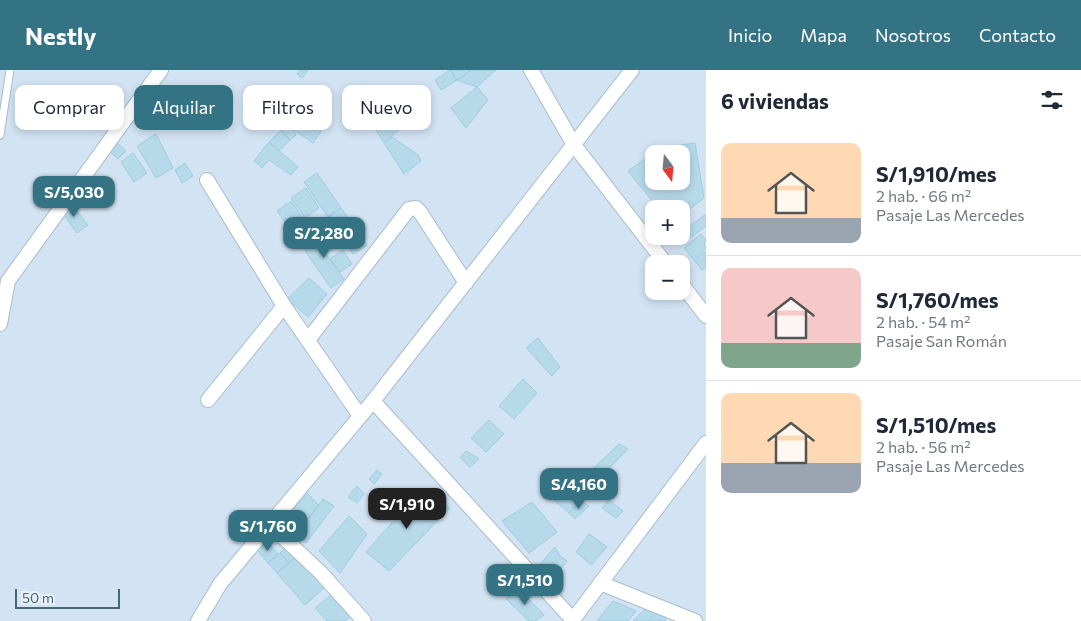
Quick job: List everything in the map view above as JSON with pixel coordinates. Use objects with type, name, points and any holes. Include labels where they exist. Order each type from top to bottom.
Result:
[{"type":"street","points":[[0,324],[4,282],[161,70]]},
{"type":"street","points":[[532,70],[574,145],[659,255]]},
{"type":"street","points":[[198,621],[220,584],[373,401],[632,70]]},
{"type":"street","points":[[207,180],[284,306],[360,416]]},
{"type":"street","points":[[308,340],[409,210],[416,208],[420,212],[466,282]]},
{"type":"street","points":[[690,295],[706,316]]},
{"type":"street","points":[[208,400],[284,306]]},
{"type":"street","points":[[373,401],[572,620],[706,443]]},
{"type":"street","points":[[269,524],[321,573],[364,621]]},
{"type":"street","points":[[600,583],[695,621]]},
{"type":"lane","points":[[0,135],[10,70]]},
{"type":"shaded area","points":[[0,70],[706,70],[706,621],[0,621]]},
{"type":"building","points":[[300,70],[308,70],[302,78],[297,74]]},
{"type":"building","points":[[450,70],[457,80],[441,90],[435,80]]},
{"type":"building","points":[[451,70],[471,70],[457,80]]},
{"type":"building","points":[[471,70],[496,70],[477,87],[457,80]]},
{"type":"building","points":[[477,87],[488,100],[466,128],[451,108]]},
{"type":"building","points":[[281,130],[293,130],[296,135],[290,140]]},
{"type":"building","points":[[281,130],[290,140],[279,151],[269,142]]},
{"type":"building","points":[[294,130],[322,130],[313,143]]},
{"type":"building","points":[[376,130],[399,130],[384,143]]},
{"type":"building","points":[[156,134],[173,168],[156,178],[137,146]]},
{"type":"building","points":[[392,137],[418,155],[421,161],[404,174],[384,143]]},
{"type":"building","points":[[115,141],[126,151],[118,159],[107,149]]},
{"type":"building","points":[[269,142],[298,167],[291,175],[269,160],[262,168],[254,161]]},
{"type":"building","points":[[695,143],[704,198],[690,209],[690,200],[652,200],[628,171],[645,159],[645,190],[690,190],[690,145],[681,145]]},
{"type":"building","points":[[133,153],[147,173],[134,182],[121,162]]},
{"type":"building","points":[[185,163],[193,176],[182,183],[175,170]]},
{"type":"building","points":[[317,173],[341,208],[328,217],[304,182]]},
{"type":"building","points":[[306,188],[319,208],[305,218],[291,198]]},
{"type":"building","points":[[291,201],[310,229],[296,238],[277,211]]},
{"type":"building","points":[[71,203],[88,225],[77,233],[61,211]]},
{"type":"building","points":[[341,208],[367,245],[353,254],[328,217]]},
{"type":"building","points":[[706,214],[706,226],[690,238],[690,226]]},
{"type":"building","points":[[701,234],[706,240],[704,243],[706,249],[693,259],[684,248]]},
{"type":"building","points":[[315,236],[321,244],[332,236],[338,246],[326,254],[344,279],[331,288],[301,245]]},
{"type":"building","points":[[343,250],[352,264],[340,272],[330,259]]},
{"type":"building","points":[[705,252],[706,267],[702,270],[694,260]]},
{"type":"building","points":[[309,278],[327,294],[308,317],[287,299]]},
{"type":"building","points":[[538,338],[560,367],[552,376],[526,348]]},
{"type":"building","points":[[523,379],[537,393],[514,419],[499,406]]},
{"type":"building","points":[[489,420],[504,434],[486,452],[471,438]]},
{"type":"building","points":[[619,444],[628,449],[584,494],[576,485]]},
{"type":"building","points":[[466,451],[479,459],[470,467],[460,458]]},
{"type":"building","points":[[377,470],[382,474],[374,484],[369,479]]},
{"type":"building","points":[[357,486],[364,494],[357,503],[348,497]]},
{"type":"building","points":[[569,488],[581,501],[569,513],[554,500]]},
{"type":"building","points":[[421,490],[450,508],[389,571],[366,552]]},
{"type":"building","points":[[307,493],[319,505],[295,535],[281,524]]},
{"type":"building","points":[[323,499],[334,506],[306,543],[295,535]]},
{"type":"building","points":[[609,500],[623,511],[616,518],[602,508]]},
{"type":"building","points":[[581,501],[589,506],[575,519],[569,513]]},
{"type":"building","points":[[532,502],[557,532],[529,553],[502,521]]},
{"type":"building","points":[[349,516],[367,534],[340,573],[319,551]]},
{"type":"building","points":[[589,534],[607,547],[591,565],[576,552]]},
{"type":"building","points":[[267,541],[278,554],[268,563],[257,550]]},
{"type":"building","points":[[289,544],[298,555],[289,563],[280,553]]},
{"type":"building","points":[[555,547],[560,556],[567,561],[552,580],[539,566]]},
{"type":"building","points":[[280,553],[289,563],[277,573],[268,563]]},
{"type":"building","points":[[298,555],[327,585],[305,605],[277,573]]},
{"type":"building","points":[[518,588],[544,615],[535,621],[529,621],[506,599]]},
{"type":"building","points":[[335,592],[354,614],[345,621],[327,621],[315,608]]},
{"type":"building","points":[[613,601],[636,611],[628,621],[597,621]]},
{"type":"building","points":[[645,609],[656,613],[648,621],[633,621]]},
{"type":"building","points":[[656,613],[667,618],[665,621],[648,621]]}]
